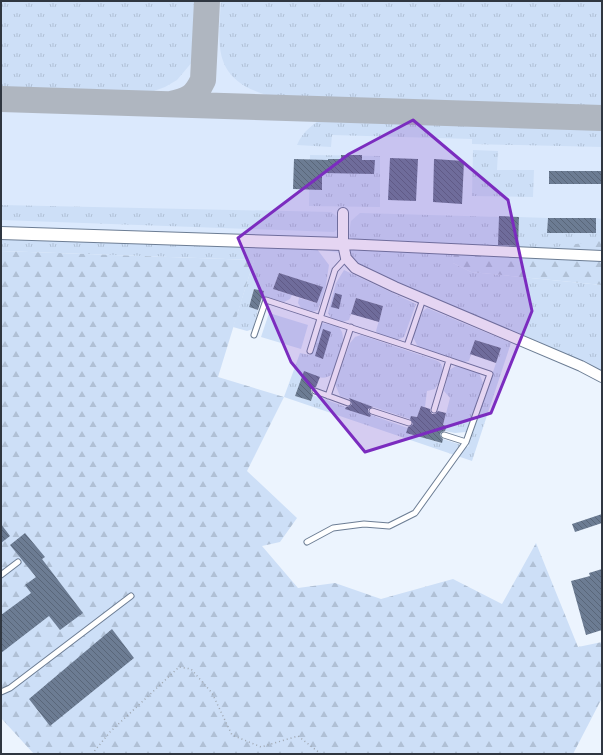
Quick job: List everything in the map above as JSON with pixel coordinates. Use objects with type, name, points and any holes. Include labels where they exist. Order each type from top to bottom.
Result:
[{"type":"street","points":[[343,213],[343,244],[346,258],[355,268],[423,299],[581,366],[602,377]]},
{"type":"street","points":[[1,234],[343,244],[602,256]]},
{"type":"lane","points":[[310,351],[335,270],[346,258]]},
{"type":"lane","points":[[407,346],[423,299]]},
{"type":"lane","points":[[254,335],[266,300],[490,374],[466,442],[415,514],[389,526],[364,524],[333,528],[307,542]]},
{"type":"lane","points":[[328,396],[351,327]]},
{"type":"lane","points":[[434,410],[449,360]]},
{"type":"lane","points":[[314,391],[348,403]]},
{"type":"lane","points":[[372,411],[409,423]]},
{"type":"lane","points":[[444,435],[466,442]]},
{"type":"lane","points":[[1,575],[18,562]]},
{"type":"lane","points":[[1,692],[10,688],[131,596]]},
{"type":"path","points":[[92,754],[110,732],[179,667],[191,669],[212,693],[232,735],[261,747],[298,736],[321,754]]},
{"type":"highlighted area","points":[[413,120],[508,200],[532,311],[491,413],[365,452],[291,362],[238,238],[349,154]]},
{"type":"shaded area","points":[[1,1],[602,1],[602,267],[453,263],[351,255],[317,249],[1,239]]},
{"type":"green space","points":[[1,1],[199,1],[197,49],[193,61],[177,80],[165,87],[151,92],[1,87]]},
{"type":"green space","points":[[221,1],[602,1],[602,106],[266,95],[249,88],[236,80],[222,59],[219,33]]},
{"type":"green space","points":[[325,117],[602,126],[602,147],[472,144],[472,139],[332,135],[331,147],[297,145],[309,128]]},
{"type":"green space","points":[[473,150],[498,151],[497,170],[534,170],[533,197],[472,196]]},
{"type":"green space","points":[[310,155],[380,156],[380,207],[309,206]]},
{"type":"green space","points":[[1,205],[331,212],[339,218],[339,228],[334,232],[1,220]]},
{"type":"green space","points":[[360,213],[499,217],[498,245],[518,246],[519,217],[548,218],[547,233],[596,218],[602,219],[602,240],[546,254],[454,247],[453,263],[471,272],[602,285],[602,377],[355,268],[350,251],[351,221]]},
{"type":"green space","points":[[1,239],[317,249],[329,265],[326,285],[318,310],[312,312],[301,308],[298,303],[299,298],[317,303],[322,287],[279,273],[273,289],[292,295],[290,299],[284,302],[262,297],[263,291],[254,289],[249,307],[258,310],[253,329],[247,331],[233,327],[254,260],[1,251]]},
{"type":"green space","points":[[602,240],[602,285],[471,272],[453,263],[454,247],[546,254],[557,247]]},
{"type":"green space","points":[[1,251],[254,260],[218,377],[284,397],[247,471],[297,518],[280,542],[262,546],[298,588],[335,583],[381,599],[453,579],[502,604],[536,543],[578,647],[602,642],[602,698],[573,754],[34,754],[1,718]]},
{"type":"green space","points":[[344,270],[416,304],[404,337],[397,340],[378,334],[376,331],[383,306],[356,298],[349,320],[342,322],[331,318],[328,313],[336,283]]},
{"type":"green space","points":[[427,308],[511,343],[472,461],[284,397],[300,353],[310,355],[321,323],[335,325],[341,330],[343,342],[332,374],[322,378],[304,372],[295,396],[311,401],[313,395],[346,407],[346,409],[370,417],[371,415],[408,428],[407,433],[441,443],[443,439],[468,447],[501,348],[475,340],[469,361],[464,362],[418,347],[413,337],[423,311]]},
{"type":"green space","points":[[269,313],[308,325],[301,349],[261,337]]},
{"type":"green space","points":[[361,335],[438,361],[441,364],[442,374],[439,382],[435,389],[427,391],[425,407],[421,406],[417,417],[412,416],[410,419],[340,396],[335,384],[350,343],[355,337]]},
{"type":"green space","points":[[456,366],[479,373],[483,383],[466,432],[455,433],[445,431],[447,426],[443,425],[450,398],[444,391],[449,370]]},
{"type":"building","points":[[341,155],[362,155],[362,160],[375,160],[374,174],[322,173],[322,190],[293,189],[294,159],[341,159]]},
{"type":"building","points":[[390,158],[418,159],[416,201],[388,200]]},
{"type":"building","points":[[434,159],[464,161],[462,204],[433,202]]},
{"type":"building","points":[[549,171],[601,171],[601,184],[549,184]]},
{"type":"building","points":[[499,216],[519,217],[518,246],[498,245]]},
{"type":"building","points":[[548,218],[596,218],[596,233],[547,233]]},
{"type":"building","points":[[279,273],[323,287],[317,303],[273,289]]},
{"type":"building","points":[[254,289],[264,291],[258,310],[249,307]]},
{"type":"building","points":[[335,293],[342,295],[339,309],[331,307]]},
{"type":"building","points":[[356,298],[383,306],[379,322],[351,314]]},
{"type":"building","points":[[323,329],[331,332],[323,359],[315,356]]},
{"type":"building","points":[[475,340],[501,348],[496,363],[470,354]]},
{"type":"building","points":[[304,371],[320,377],[316,387],[311,389],[313,395],[311,401],[295,396]]},
{"type":"building","points":[[349,398],[373,407],[368,409],[368,412],[371,415],[370,417],[345,409],[352,404]]},
{"type":"building","points":[[421,406],[430,409],[432,414],[435,414],[438,411],[446,413],[443,425],[447,426],[445,431],[440,434],[443,439],[442,443],[406,433],[408,427],[413,424],[410,419],[411,416],[417,417]]},
{"type":"building","points":[[602,514],[602,523],[575,532],[572,524]]},
{"type":"building","points":[[1,524],[10,536],[1,543]]},
{"type":"building","points":[[25,533],[45,557],[42,559],[83,613],[60,630],[49,616],[1,653],[1,615],[31,593],[25,585],[36,577],[10,545]]},
{"type":"building","points":[[602,569],[602,630],[586,635],[571,581],[590,576],[589,573]]},
{"type":"building","points":[[112,629],[134,658],[50,726],[29,699]]},
{"type":"taxiway","points":[[171,104],[191,97],[203,80],[207,1]]},
{"type":"taxiway","points":[[1,99],[602,118]]}]
